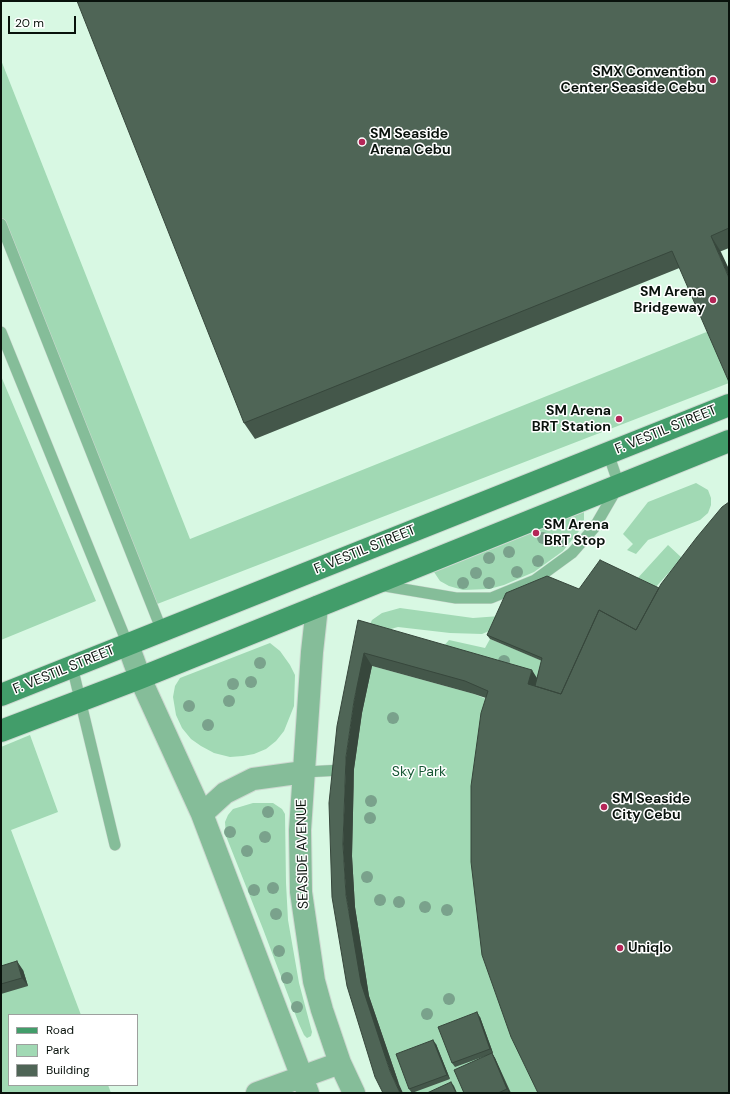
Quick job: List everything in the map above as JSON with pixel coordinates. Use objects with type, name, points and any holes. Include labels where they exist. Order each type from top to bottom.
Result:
[{"type":"main road","name":"F. VESTIL STREET","points":[[1,695],[729,405]]},
{"type":"main road","points":[[1,731],[140,678],[729,441]]},
{"type":"street","name":"SEASIDE AVENUE","points":[[317,607],[312,652],[300,830],[301,892],[314,981],[340,1063],[354,1093]]},
{"type":"street","points":[[128,645],[140,678],[202,814],[282,1029],[305,1084]]},
{"type":"street","points":[[202,814],[225,792],[252,779],[304,772]]},
{"type":"street","points":[[257,1093],[305,1084],[340,1063]]},
{"type":"lane","points":[[1,224],[162,631]]},
{"type":"lane","points":[[1,332],[128,645]]},
{"type":"lane","points":[[373,584],[456,598],[491,598],[535,580],[572,553],[594,528],[619,485],[608,453]]},
{"type":"lane","points":[[72,666],[115,845]]},
{"type":"lane","points":[[304,772],[342,770]]},
{"type":"shaded area","points":[[1,1],[729,1],[729,1093],[1,1093]]},
{"type":"green space","points":[[1,60],[190,539],[709,331],[729,372],[729,383],[152,606],[1,224]]},
{"type":"green space","points":[[1,376],[96,601],[1,640]]},
{"type":"green space","points":[[696,483],[708,490],[711,498],[711,505],[708,513],[700,520],[648,540],[636,554],[627,550],[633,544],[623,534],[648,502]]},
{"type":"green space","points":[[584,512],[584,520],[579,531],[563,551],[534,572],[504,585],[489,589],[463,590],[449,586],[440,581],[434,572]]},
{"type":"green space","points":[[668,545],[682,558],[654,589],[636,580]]},
{"type":"green space","points":[[400,608],[473,618],[500,616],[494,629],[482,634],[450,633],[398,627],[366,633],[372,620],[382,613]]},
{"type":"green space","points":[[490,639],[545,662],[540,683],[442,648],[449,640],[485,648]]},
{"type":"green space","points":[[270,643],[280,651],[295,675],[294,706],[284,731],[276,741],[266,749],[254,754],[230,757],[214,753],[191,739],[182,728],[176,715],[173,697],[175,686],[180,678]]},
{"type":"green space","name":"Sky Park","points":[[372,666],[474,694],[496,703],[540,1093],[403,1093],[399,1084],[369,996],[355,907],[352,856],[354,769],[362,713]]},
{"type":"green space","points":[[30,735],[58,812],[11,830],[81,1014],[8,1014],[8,1086],[108,1086],[111,1093],[1,1093],[1,747]]},
{"type":"green space","points":[[253,803],[273,803],[282,809],[285,814],[288,920],[299,983],[312,1032],[311,1036],[307,1038],[299,1024],[226,836],[225,822],[228,815],[233,809]]},
{"type":"building","name":"SM Seaside Arena Cebu","points":[[77,1],[729,1],[729,228],[711,236],[729,278],[729,382],[672,251],[244,423]]},
{"type":"building","name":"SM Seaside City Cebu","points":[[729,502],[729,1093],[538,1093],[511,1037],[482,955],[471,862],[471,786],[481,713],[488,691],[465,681],[364,653],[354,701],[346,757],[343,844],[346,895],[361,983],[390,1071],[400,1093],[383,1093],[375,1077],[347,986],[332,897],[329,803],[337,726],[358,620],[532,670],[528,684],[561,694],[599,610],[636,630],[661,584],[697,537],[722,507]]},
{"type":"building","points":[[600,560],[659,588],[636,630],[599,610],[561,694],[535,686],[542,658],[487,635],[506,593],[547,576],[579,589]]},
{"type":"building","points":[[17,961],[22,978],[1,984],[1,966]]},
{"type":"building","points":[[477,1012],[490,1049],[452,1063],[438,1027]]},
{"type":"building","points":[[433,1040],[447,1075],[409,1089],[396,1054]]},
{"type":"building","points":[[492,1053],[507,1089],[498,1093],[464,1093],[454,1070]]},
{"type":"building","points":[[451,1082],[456,1093],[427,1093]]},
{"type":"place","name":"SMX Convention Center Seaside Cebu","points":[[713,80]]},
{"type":"place","name":"SM Seaside Arena Cebu","points":[[362,142]]},
{"type":"place","name":"SM Arena Bridgeway","points":[[713,300]]},
{"type":"place","name":"SM Arena BRT Station","points":[[619,419]]},
{"type":"place","name":"SM Arena BRT Stop","points":[[536,533]]},
{"type":"place","name":"SM Seaside City Cebu","points":[[604,807]]},
{"type":"place","name":"Uniqlo","points":[[620,948]]}]
